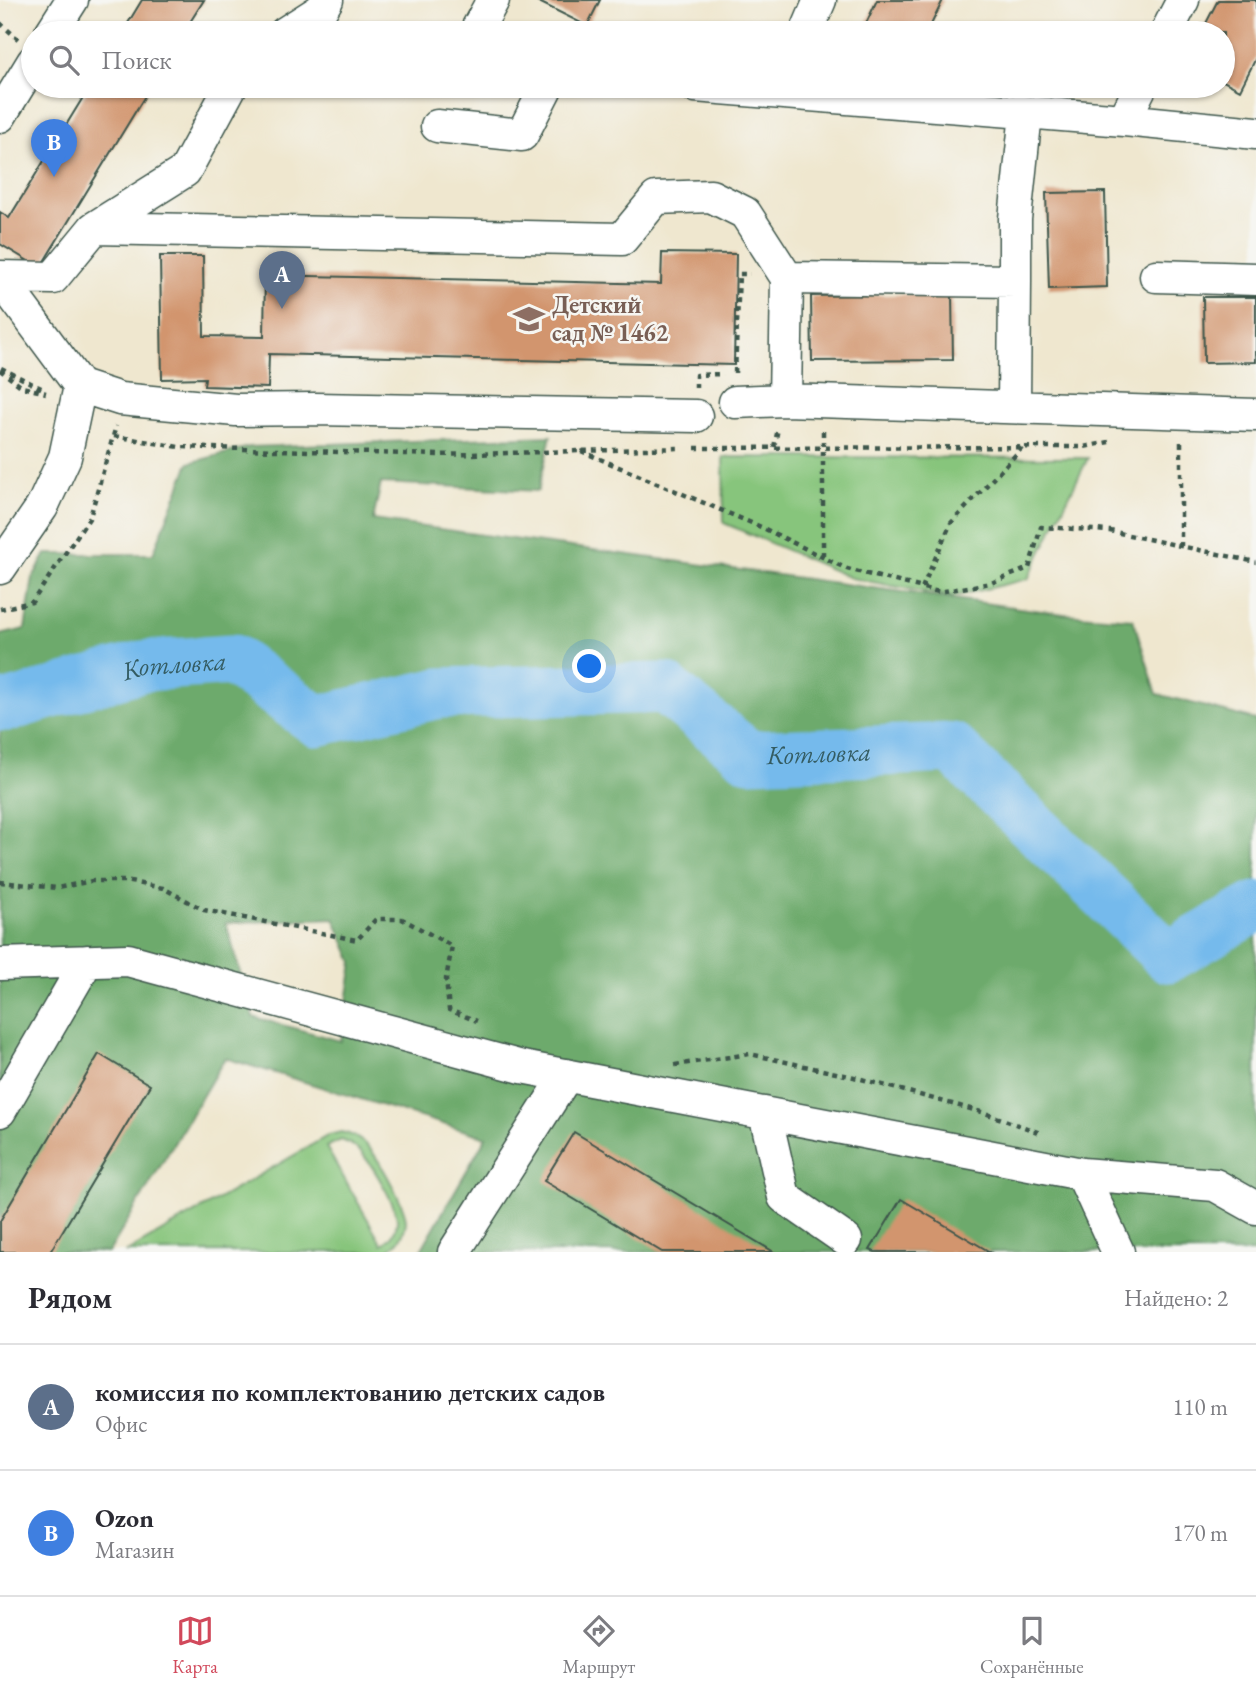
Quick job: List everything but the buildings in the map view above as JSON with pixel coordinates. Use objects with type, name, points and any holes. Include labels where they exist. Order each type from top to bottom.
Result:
[{"type":"street","points":[[59,21],[72,0]]},
{"type":"street","points":[[304,21],[321,10],[327,0]]},
{"type":"street","points":[[482,21],[493,0]]},
{"type":"street","points":[[811,21],[820,0]]},
{"type":"street","points":[[1172,21],[1183,0]]},
{"type":"street","points":[[0,116],[21,82]]},
{"type":"street","points":[[0,277],[53,278],[94,228],[185,171],[225,98]]},
{"type":"street","points":[[437,126],[522,135],[541,98]]},
{"type":"street","points":[[874,98],[1256,133]]},
{"type":"street","points":[[1124,120],[1135,98]]},
{"type":"street","points":[[1014,407],[1015,219],[1026,113]]},
{"type":"street","points":[[94,228],[622,239],[656,198],[711,196],[745,213],[787,278],[785,400]]},
{"type":"street","points":[[1156,276],[1256,279]]},
{"type":"street","points":[[0,277],[80,386],[120,400],[236,410],[696,416]]},
{"type":"street","points":[[787,278],[1015,281]]},
{"type":"street","points":[[0,568],[42,506],[65,457],[80,386]]},
{"type":"street","points":[[735,402],[785,400],[1256,415]]},
{"type":"street","points":[[0,964],[128,960],[522,1068],[1082,1174],[1215,1185],[1256,1208]]},
{"type":"street","points":[[0,1111],[87,961]]},
{"type":"street","points":[[454,1252],[567,1075]]},
{"type":"street","points":[[765,1113],[784,1198],[846,1240]]},
{"type":"street","points":[[1082,1174],[1118,1252]]},
{"type":"path","points":[[696,416],[696,375],[736,373],[739,274]]},
{"type":"path","points":[[0,369],[54,394],[22,387],[0,369]]},
{"type":"path","points":[[823,402],[823,558]]},
{"type":"path","points":[[1180,412],[1181,546]]},
{"type":"path","points":[[0,609],[32,602],[90,517],[114,436]]},
{"type":"path","points":[[922,588],[951,523],[1023,447]]},
{"type":"path","points":[[577,450],[761,527],[847,569],[939,592],[992,583],[1029,568],[1041,527],[1110,531],[1256,562]]},
{"type":"path","points":[[0,882],[57,888],[92,881],[125,881],[163,888],[204,910],[357,940],[376,919],[402,919],[452,946],[446,979],[449,1010],[486,1025]]},
{"type":"path","points":[[674,1065],[750,1054],[854,1077],[972,1109],[1045,1135]]},
{"type":"green space","points":[[551,436],[538,491],[381,483],[373,520],[1064,614],[1133,619],[1157,694],[1256,720],[1256,1252],[420,1252],[486,1137],[225,1058],[109,1252],[0,1252],[0,635],[25,629],[33,577],[46,554],[153,554],[189,463],[249,447]],"holes":[[[334,918],[353,962],[341,1041],[253,1017],[226,923]]]},
{"type":"green space","points":[[723,457],[1088,458],[1028,579],[952,597],[851,578],[724,523]]},
{"type":"green space","points":[[341,1132],[363,1142],[379,1162],[397,1195],[405,1214],[404,1231],[400,1239],[385,1252],[127,1252],[329,1135]],"holes":[[[341,1140],[362,1153],[393,1206],[397,1221],[395,1229],[382,1244],[326,1147]]]},
{"type":"waterway","name":"Котловка","points":[[0,705],[8,706],[143,666],[233,660],[317,721],[440,693],[665,688],[749,756],[952,748],[1168,957],[1256,907]]},
{"type":"place","name":"Ozon","points":[[54,177]]},
{"type":"place","name":"комиссия по комплектованию детских садов","points":[[282,309]]},
{"type":"place","name":"Детский сад № 1462","points":[[529,319]]}]
